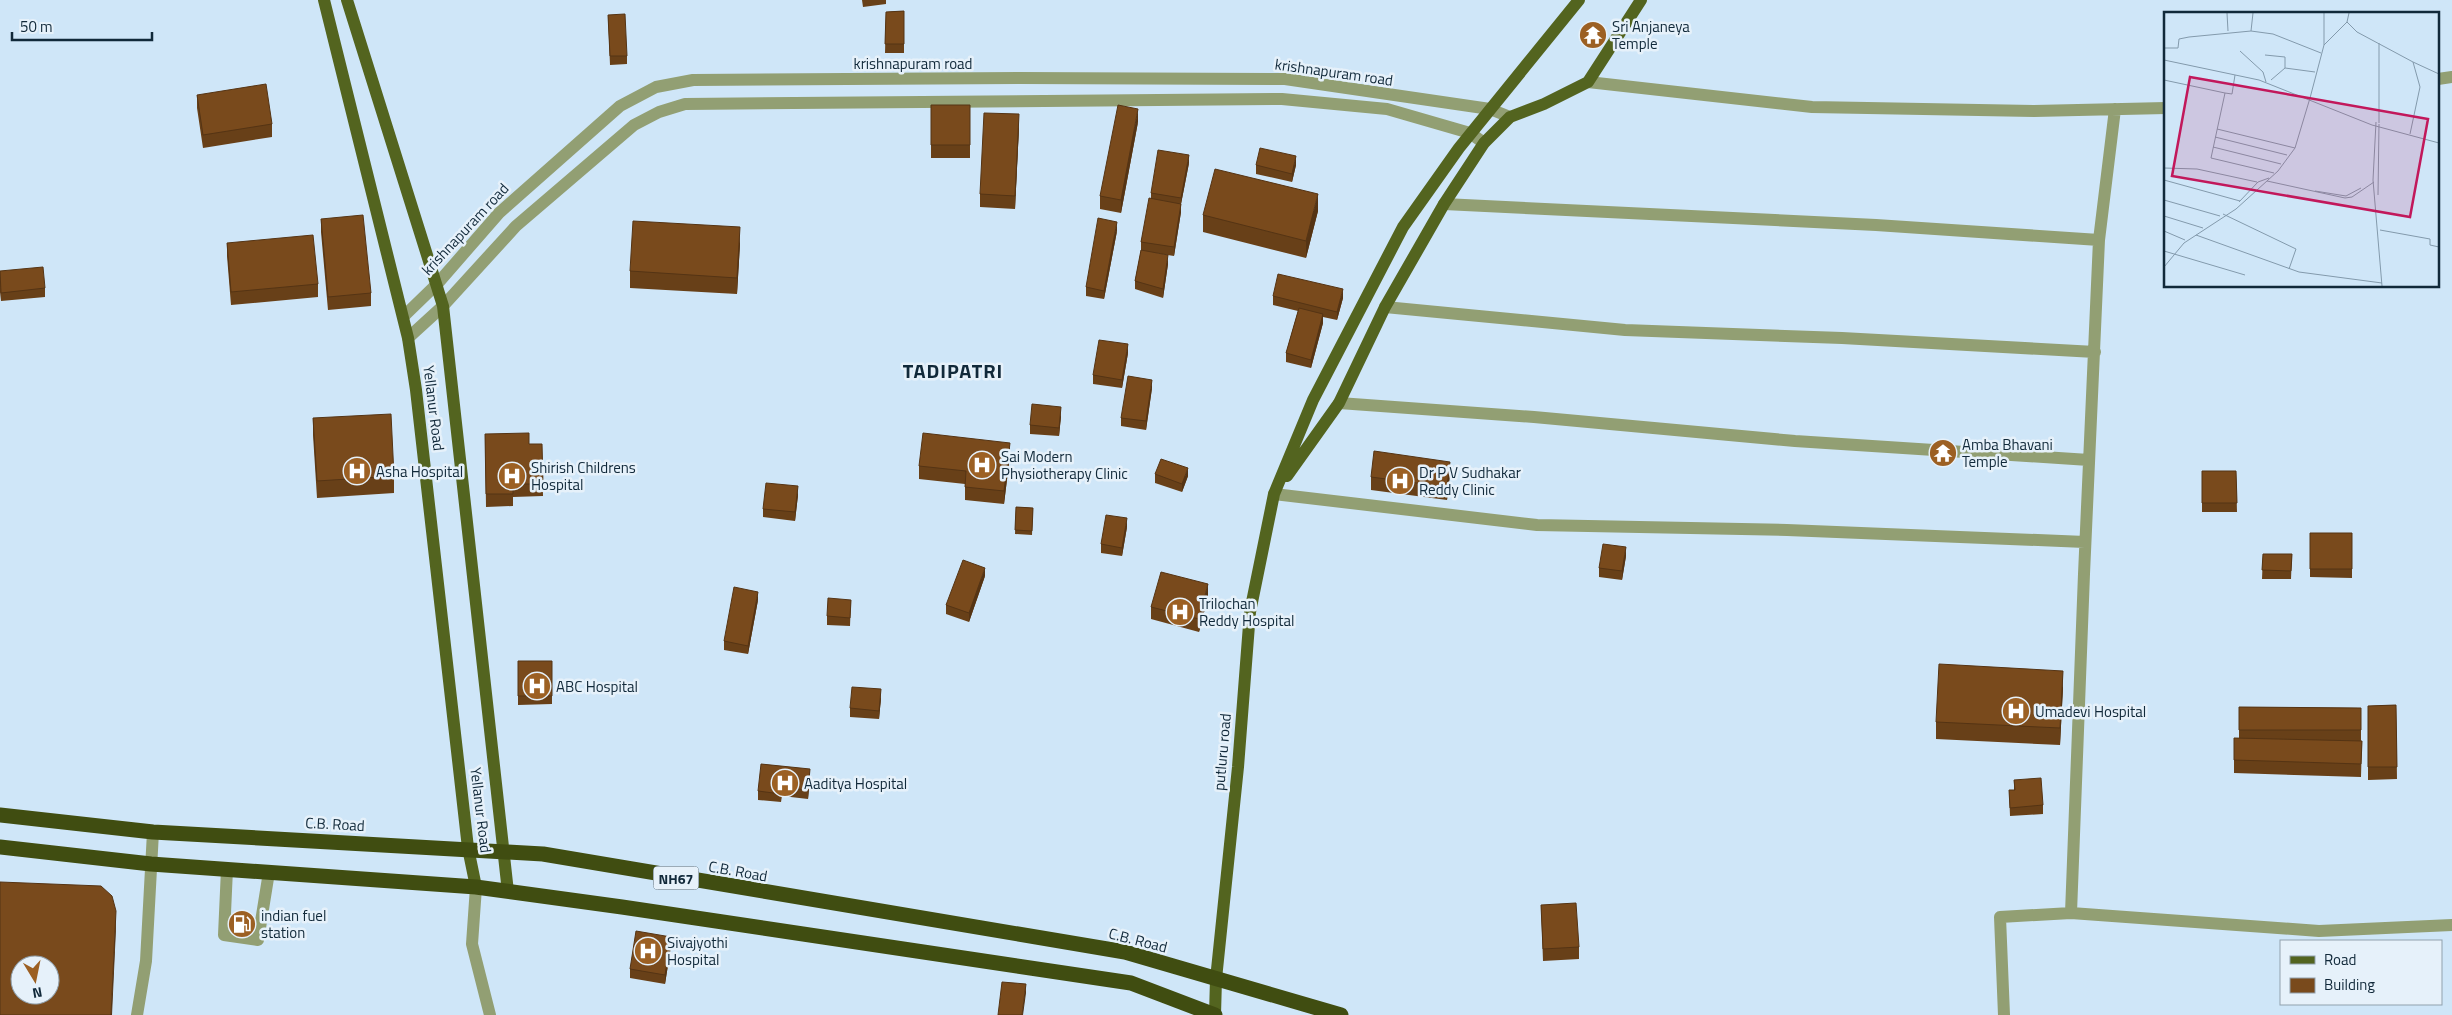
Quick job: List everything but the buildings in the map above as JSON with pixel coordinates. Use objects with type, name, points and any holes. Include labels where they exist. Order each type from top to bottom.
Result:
[{"type":"highway","name":"C.B. Road","points":[[0,815],[153,832],[468,848],[543,854],[1125,952],[1341,1015]]},
{"type":"highway","name":"NH67","points":[[0,847],[151,864],[476,887],[1131,983],[1215,1015]]},
{"type":"main road","name":"Yellanur Road","points":[[324,0],[408,338],[416,390],[468,848],[476,887]]},
{"type":"main road","points":[[347,0],[438,283],[443,306],[505,851],[508,892]]},
{"type":"main road","points":[[1274,494],[1313,400],[1403,227],[1470,133],[1579,0]]},
{"type":"main road","points":[[1274,494],[1339,404],[1385,307],[1444,204],[1484,142],[1510,117],[1544,104],[1588,82],[1641,0]]},
{"type":"main road","name":"putluru road","points":[[1215,1015],[1216,979],[1238,767],[1250,612],[1274,494]]},
{"type":"street","name":"krishnapuram road","points":[[404,316],[438,283],[499,213],[620,106],[656,87],[693,80],[1285,79],[1490,110],[1510,117]]},
{"type":"street","points":[[1588,82],[1812,107],[2034,111],[2164,108]]},
{"type":"street","name":"krishnapuram road","points":[[408,338],[443,306],[516,226],[634,125],[659,112],[685,104],[1282,99],[1387,109],[1470,133],[1484,142]]},
{"type":"street","points":[[2072,913],[2085,542],[2099,240],[2115,109]]},
{"type":"street","points":[[1444,204],[1876,225],[2099,240]]},
{"type":"street","points":[[1385,307],[1625,330],[1842,338],[2095,352]]},
{"type":"street","points":[[1339,404],[1534,417],[1795,441],[2089,460]]},
{"type":"street","points":[[1274,494],[1537,524],[1787,530],[2085,542]]},
{"type":"street","points":[[137,1015],[146,961],[153,832]]},
{"type":"street","points":[[227,869],[224,935],[258,940],[269,872]]},
{"type":"street","points":[[476,887],[472,944],[490,1015]]},
{"type":"street","points":[[2004,1015],[2000,917],[2072,913],[2319,931],[2452,925]]},
{"type":"place","name":"Sri Anjaneya Temple","points":[[1593,35]]},
{"type":"place","name":"Amba Bhavani Temple","points":[[1943,453]]},
{"type":"place","name":"Sai Modern Physiotherapy Clinic","points":[[982,465]]},
{"type":"place","name":"Asha Hospital","points":[[357,471]]},
{"type":"place","name":"Shirish Childrens Hospital","points":[[512,476]]},
{"type":"place","name":"Dr P V Sudhakar Reddy Clinic","points":[[1400,481]]},
{"type":"place","name":"Trilochan Reddy Hospital","points":[[1180,612]]},
{"type":"place","name":"ABC Hospital","points":[[537,686]]},
{"type":"place","name":"Umadevi Hospital","points":[[2016,711]]},
{"type":"place","name":"Aaditya Hospital","points":[[785,783]]},
{"type":"place","name":"indian fuel station","points":[[242,924]]},
{"type":"place","name":"Sivajyothi Hospital","points":[[648,951]]},
{"type":"district","name":"TADIPATRI","points":[[953,370]]}]
